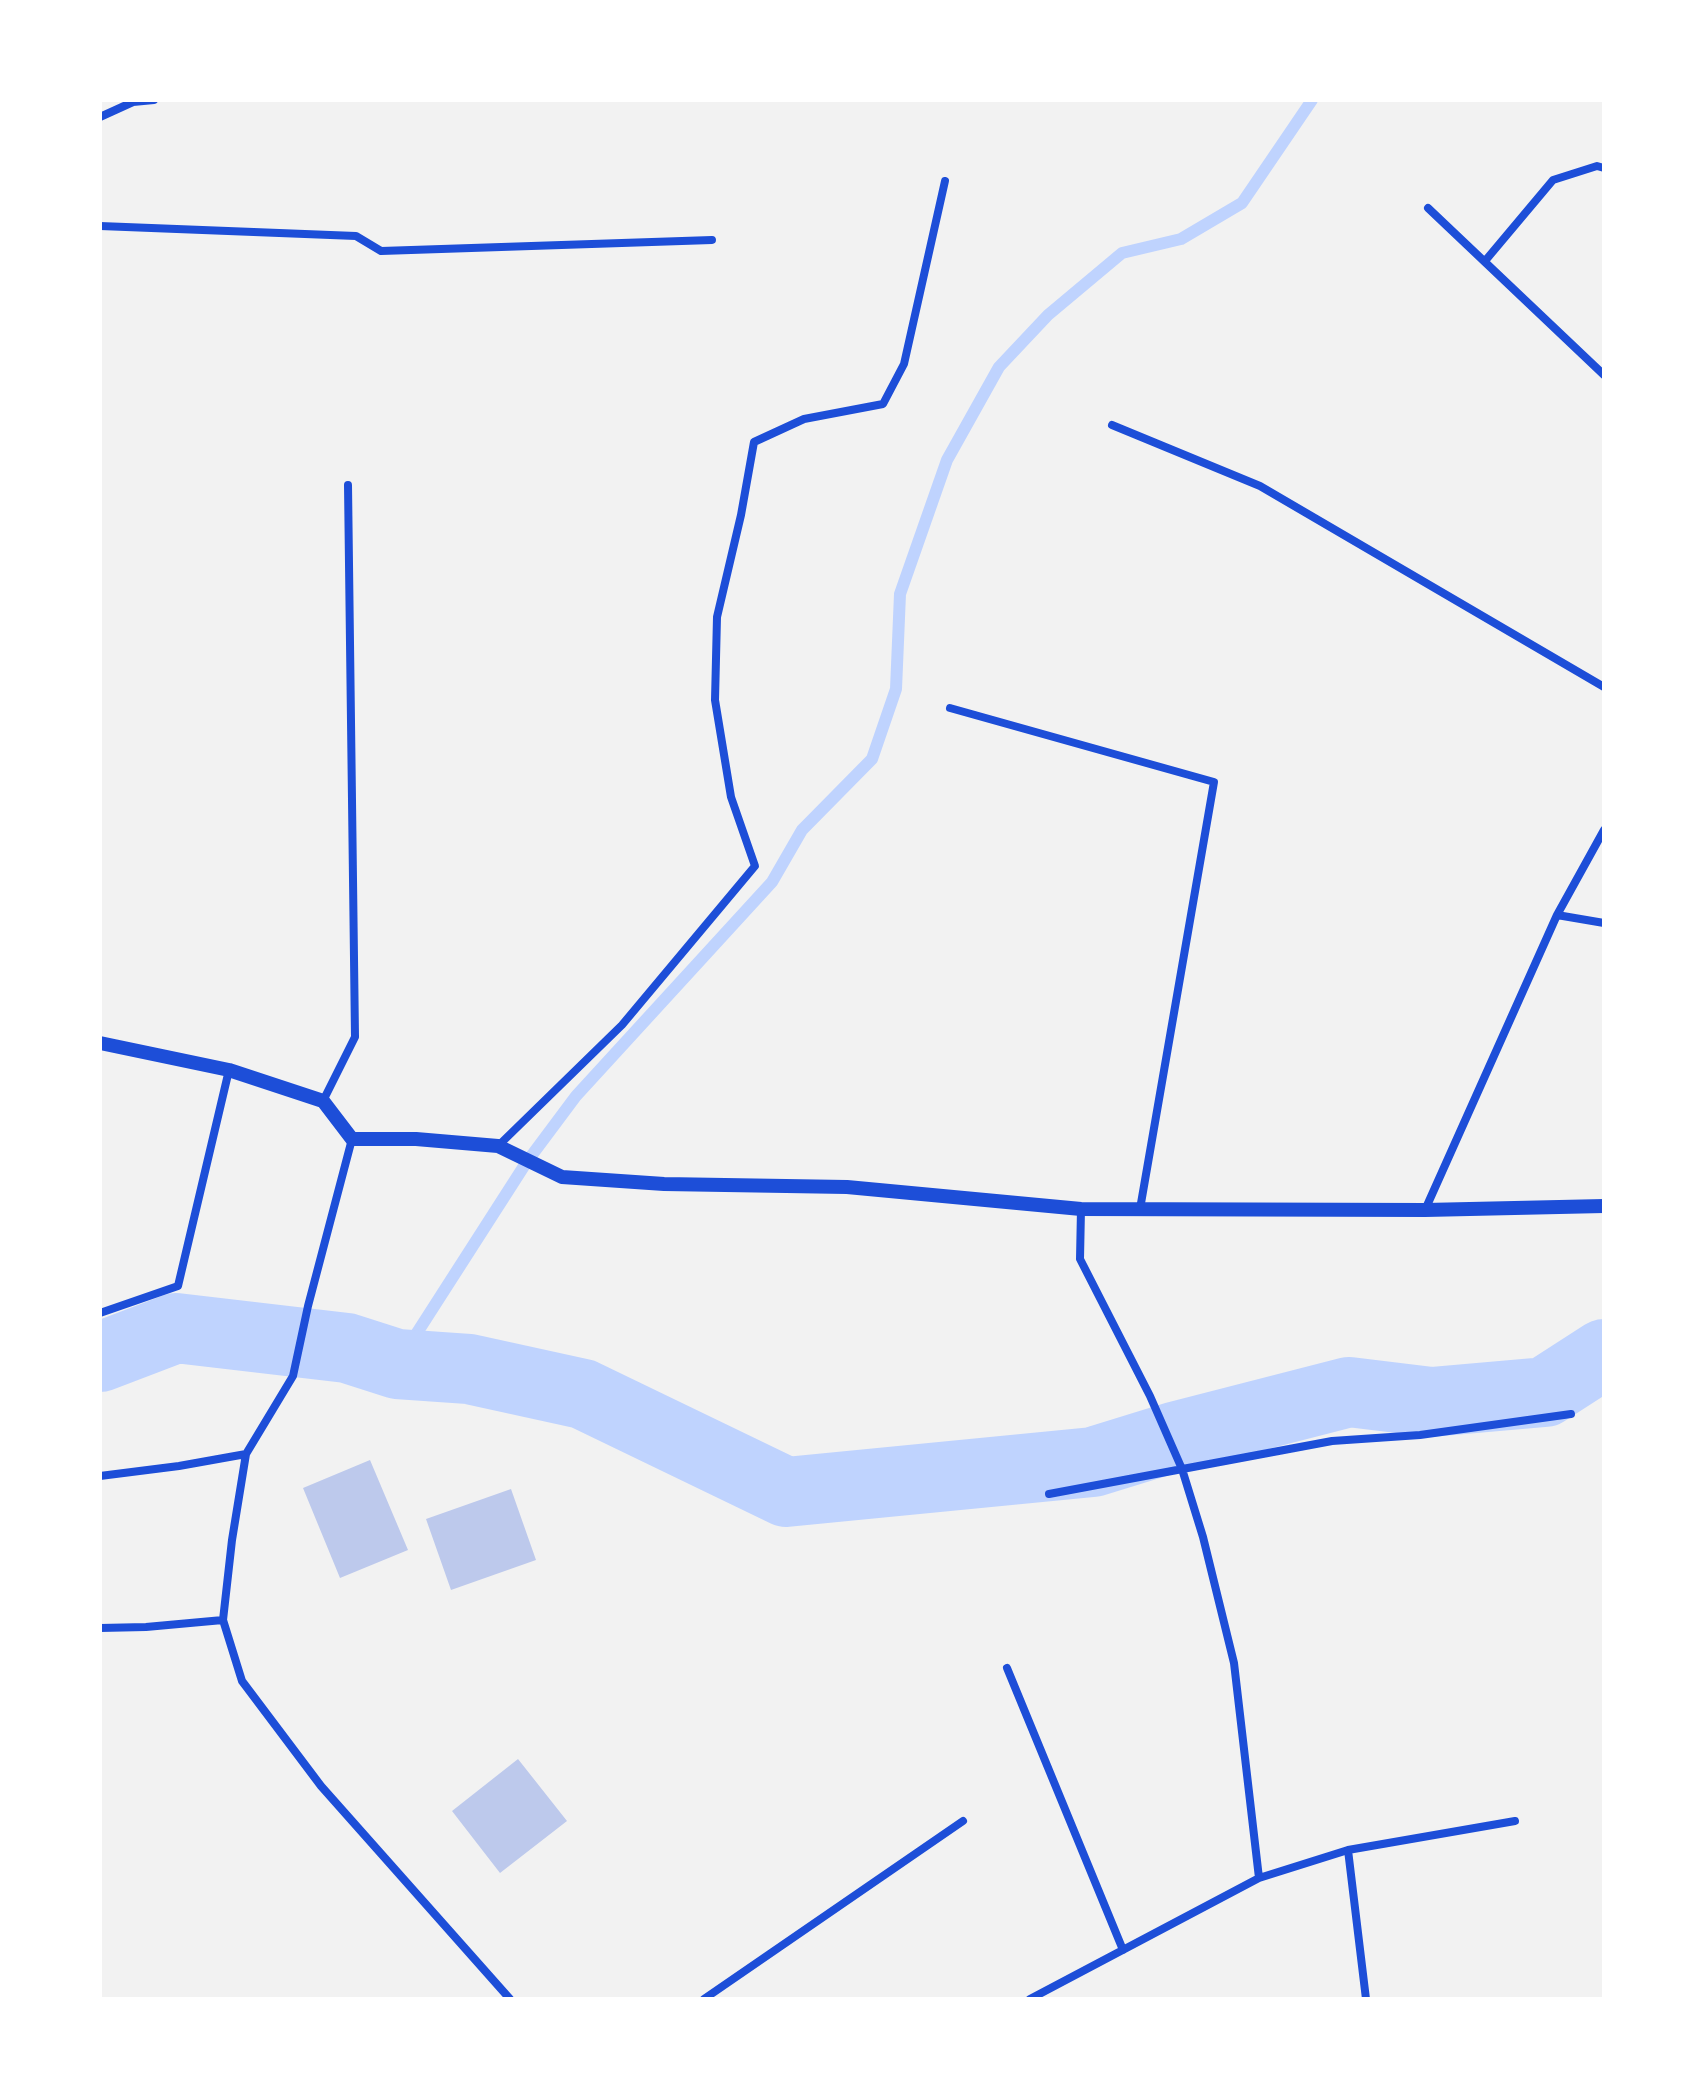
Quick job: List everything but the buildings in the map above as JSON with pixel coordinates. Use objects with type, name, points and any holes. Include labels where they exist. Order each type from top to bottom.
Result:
[{"type":"street","points":[[100,117],[133,102],[154,100]]},
{"type":"street","points":[[1485,261],[1553,180],[1597,166],[1604,168]]},
{"type":"street","points":[[498,1146],[622,1025],[755,866],[731,797],[715,700],[717,617],[754,442],[804,419],[883,404],[904,364],[945,181]]},
{"type":"street","points":[[1428,208],[1604,375]]},
{"type":"street","points":[[100,226],[356,236],[381,251],[712,240]]},
{"type":"street","points":[[1112,425],[1260,486],[1604,687]]},
{"type":"street","points":[[323,1101],[355,1037],[348,485]]},
{"type":"street","points":[[950,708],[1214,782],[1139,1210]]},
{"type":"street","points":[[1425,1210],[1557,915],[1604,830]]},
{"type":"street","points":[[1557,915],[1604,923]]},
{"type":"street","points":[[100,1043],[229,1070],[323,1101],[352,1139]]},
{"type":"street","points":[[100,1313],[178,1286],[229,1070]]},
{"type":"street","points":[[352,1139],[416,1139],[498,1146],[562,1177],[664,1184],[847,1187],[1081,1209],[1425,1210],[1604,1206]]},
{"type":"street","points":[[352,1139],[293,1376],[246,1454],[223,1620],[242,1681],[321,1786],[510,1999]]},
{"type":"street","points":[[1081,1209],[1080,1259],[1150,1396],[1182,1469],[1203,1537],[1234,1663],[1259,1878]]},
{"type":"street","points":[[1049,1494],[1332,1441],[1420,1435],[1571,1414]]},
{"type":"street","points":[[100,1476],[246,1454]]},
{"type":"street","points":[[100,1628],[223,1620]]},
{"type":"street","points":[[1007,1668],[1123,1950]]},
{"type":"street","points":[[704,1999],[963,1821]]},
{"type":"street","points":[[1030,1999],[1259,1878],[1348,1850],[1515,1821]]},
{"type":"street","points":[[1348,1850],[1366,1999]]},
{"type":"waterway","points":[[397,1364],[526,1163],[576,1096],[772,882],[802,830],[872,759],[896,689],[900,594],[947,460],[999,367],[1048,315],[1122,253],[1181,239],[1242,203],[1312,100]]},
{"type":"waterway","points":[[100,1357],[176,1328],[347,1348],[397,1364],[469,1369],[583,1394],[786,1492],[1093,1462],[1174,1437],[1349,1392],[1431,1402],[1545,1392],[1604,1354]]}]
